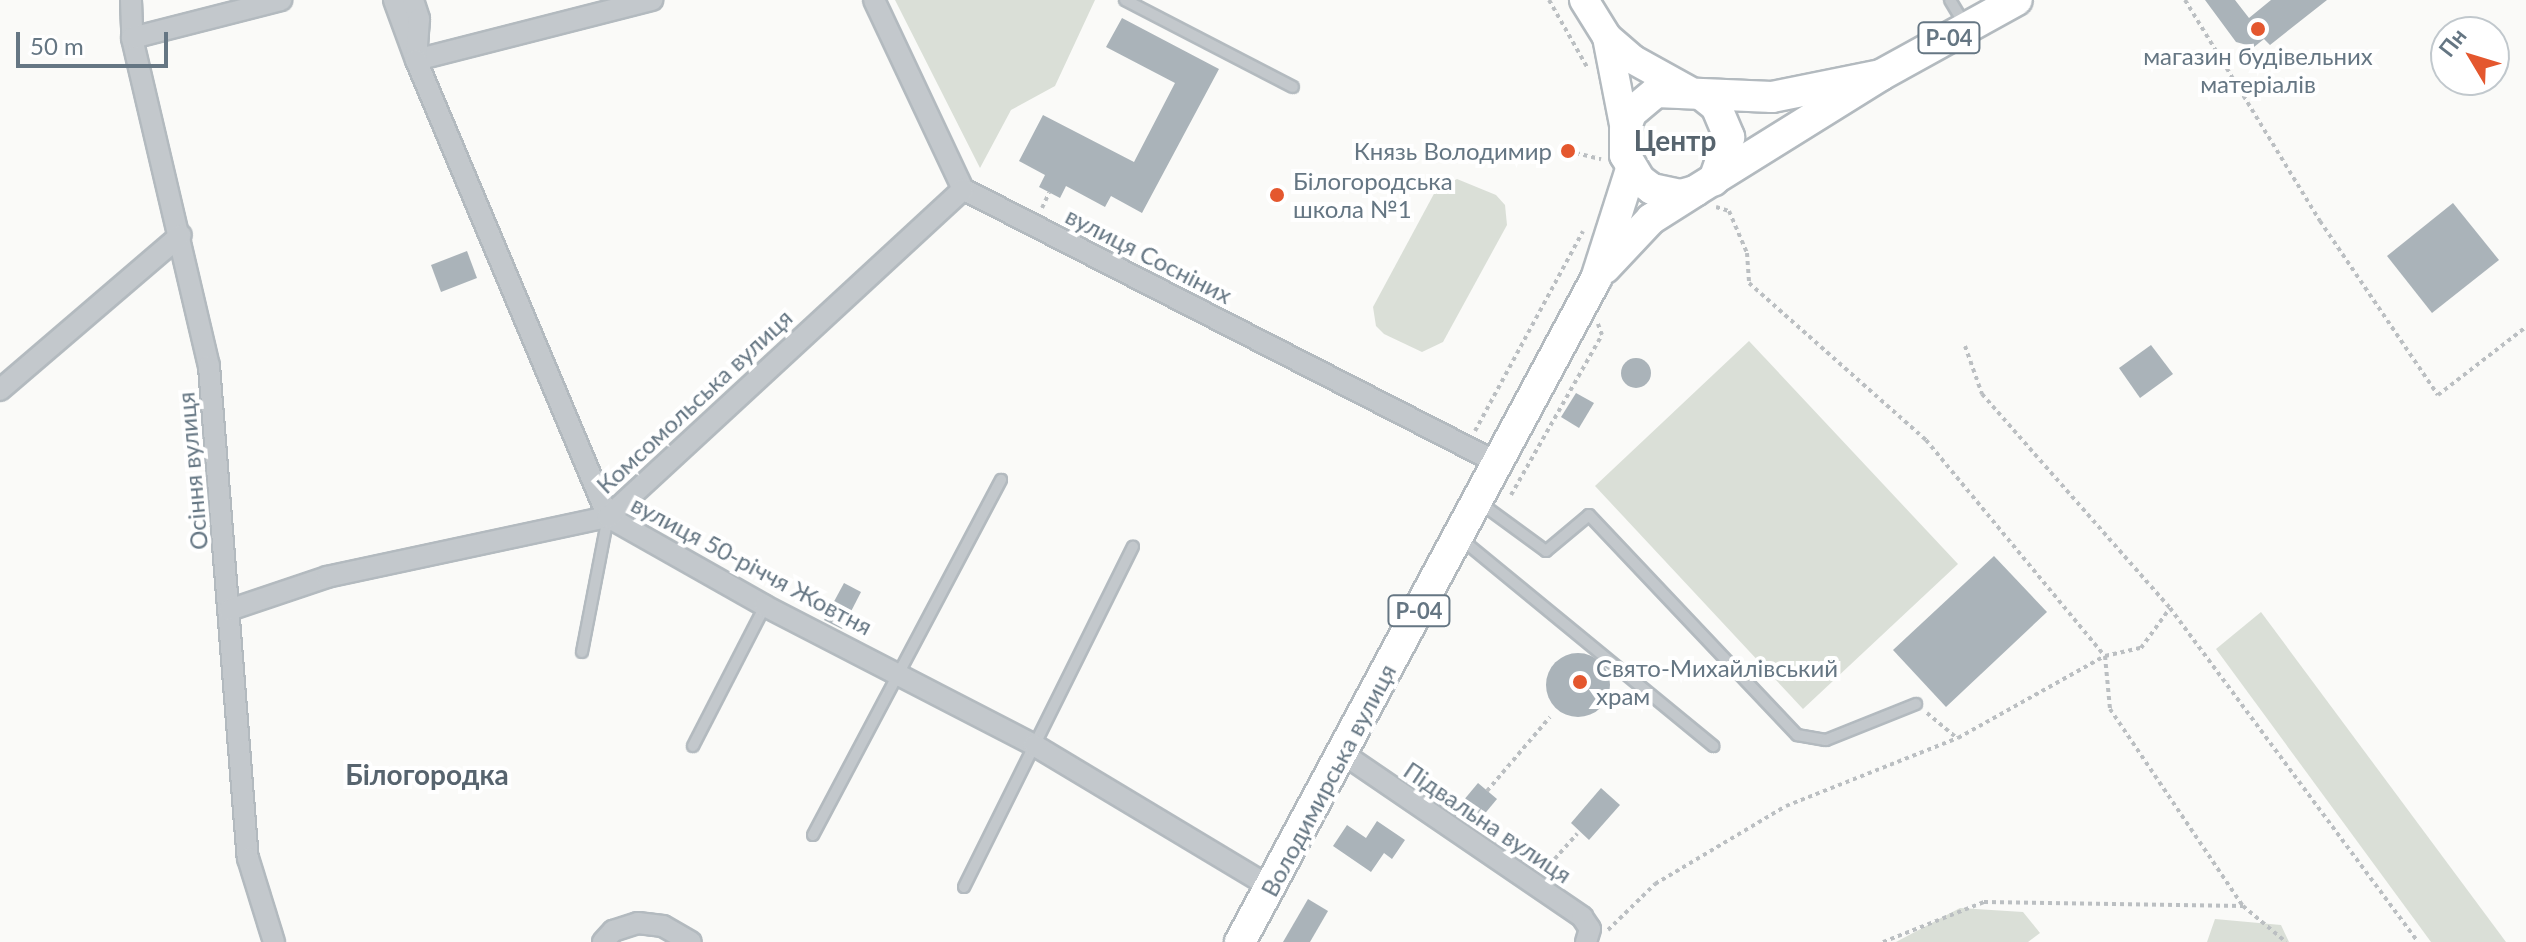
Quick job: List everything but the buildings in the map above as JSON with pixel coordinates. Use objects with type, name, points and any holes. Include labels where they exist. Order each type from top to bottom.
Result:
[{"type":"main road","points":[[1584,0],[1607,37],[1632,59],[1695,93],[1720,113],[1729,137],[1705,186],[1666,194],[1616,168]]},
{"type":"main road","name":"Р-04","points":[[1705,186],[1881,75],[2017,0]]},
{"type":"main road","points":[[1607,37],[1613,138]]},
{"type":"main road","name":"Р-04","points":[[1616,168],[1613,138],[1631,113],[1656,92],[1772,97],[1881,75]]},
{"type":"main road","name":"Володимирська вулиця","points":[[1596,279],[1616,168]]},
{"type":"main road","name":"Володимирська вулиця","points":[[1240,942],[1596,279],[1651,219],[1705,186]]},
{"type":"street","name":"Осіння вулиця","points":[[131,0],[132,38],[181,235],[209,366],[248,858],[274,942]]},
{"type":"street","points":[[132,38],[281,0]]},
{"type":"street","points":[[394,0],[416,60],[652,0]]},
{"type":"street","name":"вулиця 50-річчя Жовтня","points":[[413,0],[419,19],[416,60],[608,517],[765,606],[1034,745],[1270,887]]},
{"type":"street","points":[[874,0],[963,189]]},
{"type":"street","name":"вулиця Сосніних","points":[[963,189],[1498,463]]},
{"type":"street","name":"Комсомольська вулиця","points":[[229,610],[327,577],[608,517],[963,189]]},
{"type":"street","points":[[0,390],[181,235]]},
{"type":"street","name":"Підвальна вулиця","points":[[1342,753],[1582,917],[1593,940]]},
{"type":"street","points":[[603,942],[613,931],[638,923],[663,926],[691,942]]},
{"type":"lane","points":[[1125,0],[1293,87]]},
{"type":"lane","points":[[1950,0],[1967,29]]},
{"type":"lane","points":[[813,835],[901,674],[1001,480]]},
{"type":"lane","points":[[1477,501],[1546,551],[1589,515],[1797,735],[1826,740],[1916,704]]},
{"type":"lane","points":[[582,652],[608,517]]},
{"type":"lane","points":[[1459,537],[1713,746]]},
{"type":"lane","points":[[964,887],[1133,547]]},
{"type":"lane","points":[[693,746],[765,606]]},
{"type":"path","points":[[1549,0],[1590,73]]},
{"type":"path","points":[[2185,0],[2320,221],[2438,395],[2526,327]]},
{"type":"path","points":[[1601,159],[1613,138]]},
{"type":"path","points":[[1568,151],[1601,159],[1616,168]]},
{"type":"path","points":[[1729,211],[1747,253],[1749,283],[1926,440],[2105,656],[2110,709],[2243,906],[2286,942]]},
{"type":"path","points":[[1466,447],[1586,224]]},
{"type":"path","points":[[1965,346],[1982,394],[2170,608],[2418,942]]},
{"type":"path","points":[[1593,940],[1655,884],[1786,806],[1958,738],[2105,656],[2141,648],[2170,608]]},
{"type":"path","points":[[1916,704],[1958,738]]},
{"type":"path","points":[[1487,791],[1550,717]]},
{"type":"path","points":[[1532,884],[1577,834]]},
{"type":"path","points":[[1883,942],[1984,902],[2243,906]]},
{"type":"shaded area","points":[[895,0],[1095,0],[1055,86],[1011,110],[980,168]]},
{"type":"shaded area","points":[[1457,179],[1496,195],[1505,205],[1507,225],[1443,342],[1422,352],[1384,334],[1376,326],[1373,307],[1436,190]]},
{"type":"shaded area","points":[[1749,341],[1958,564],[1803,709],[1595,486]]},
{"type":"shaded area","points":[[2261,612],[2506,942],[2431,942],[2216,649]]},
{"type":"shaded area","points":[[1960,908],[2023,912],[2040,933],[2028,942],[1896,942]]},
{"type":"shaded area","points":[[2215,919],[2281,925],[2289,942],[2207,942]]},
{"type":"place","name":"магазин будівельних матеріалів","points":[[2258,29]]},
{"type":"place","name":"Князь Володимир","points":[[1568,151]]},
{"type":"place","name":"Білогородська школа №1","points":[[1277,195]]},
{"type":"place","name":"Свято-Михайлівський храм","points":[[1580,682]]},
{"type":"district","name":"Центр","points":[[1675,140]]},
{"type":"district","name":"Білогородка","points":[[427,774]]}]
